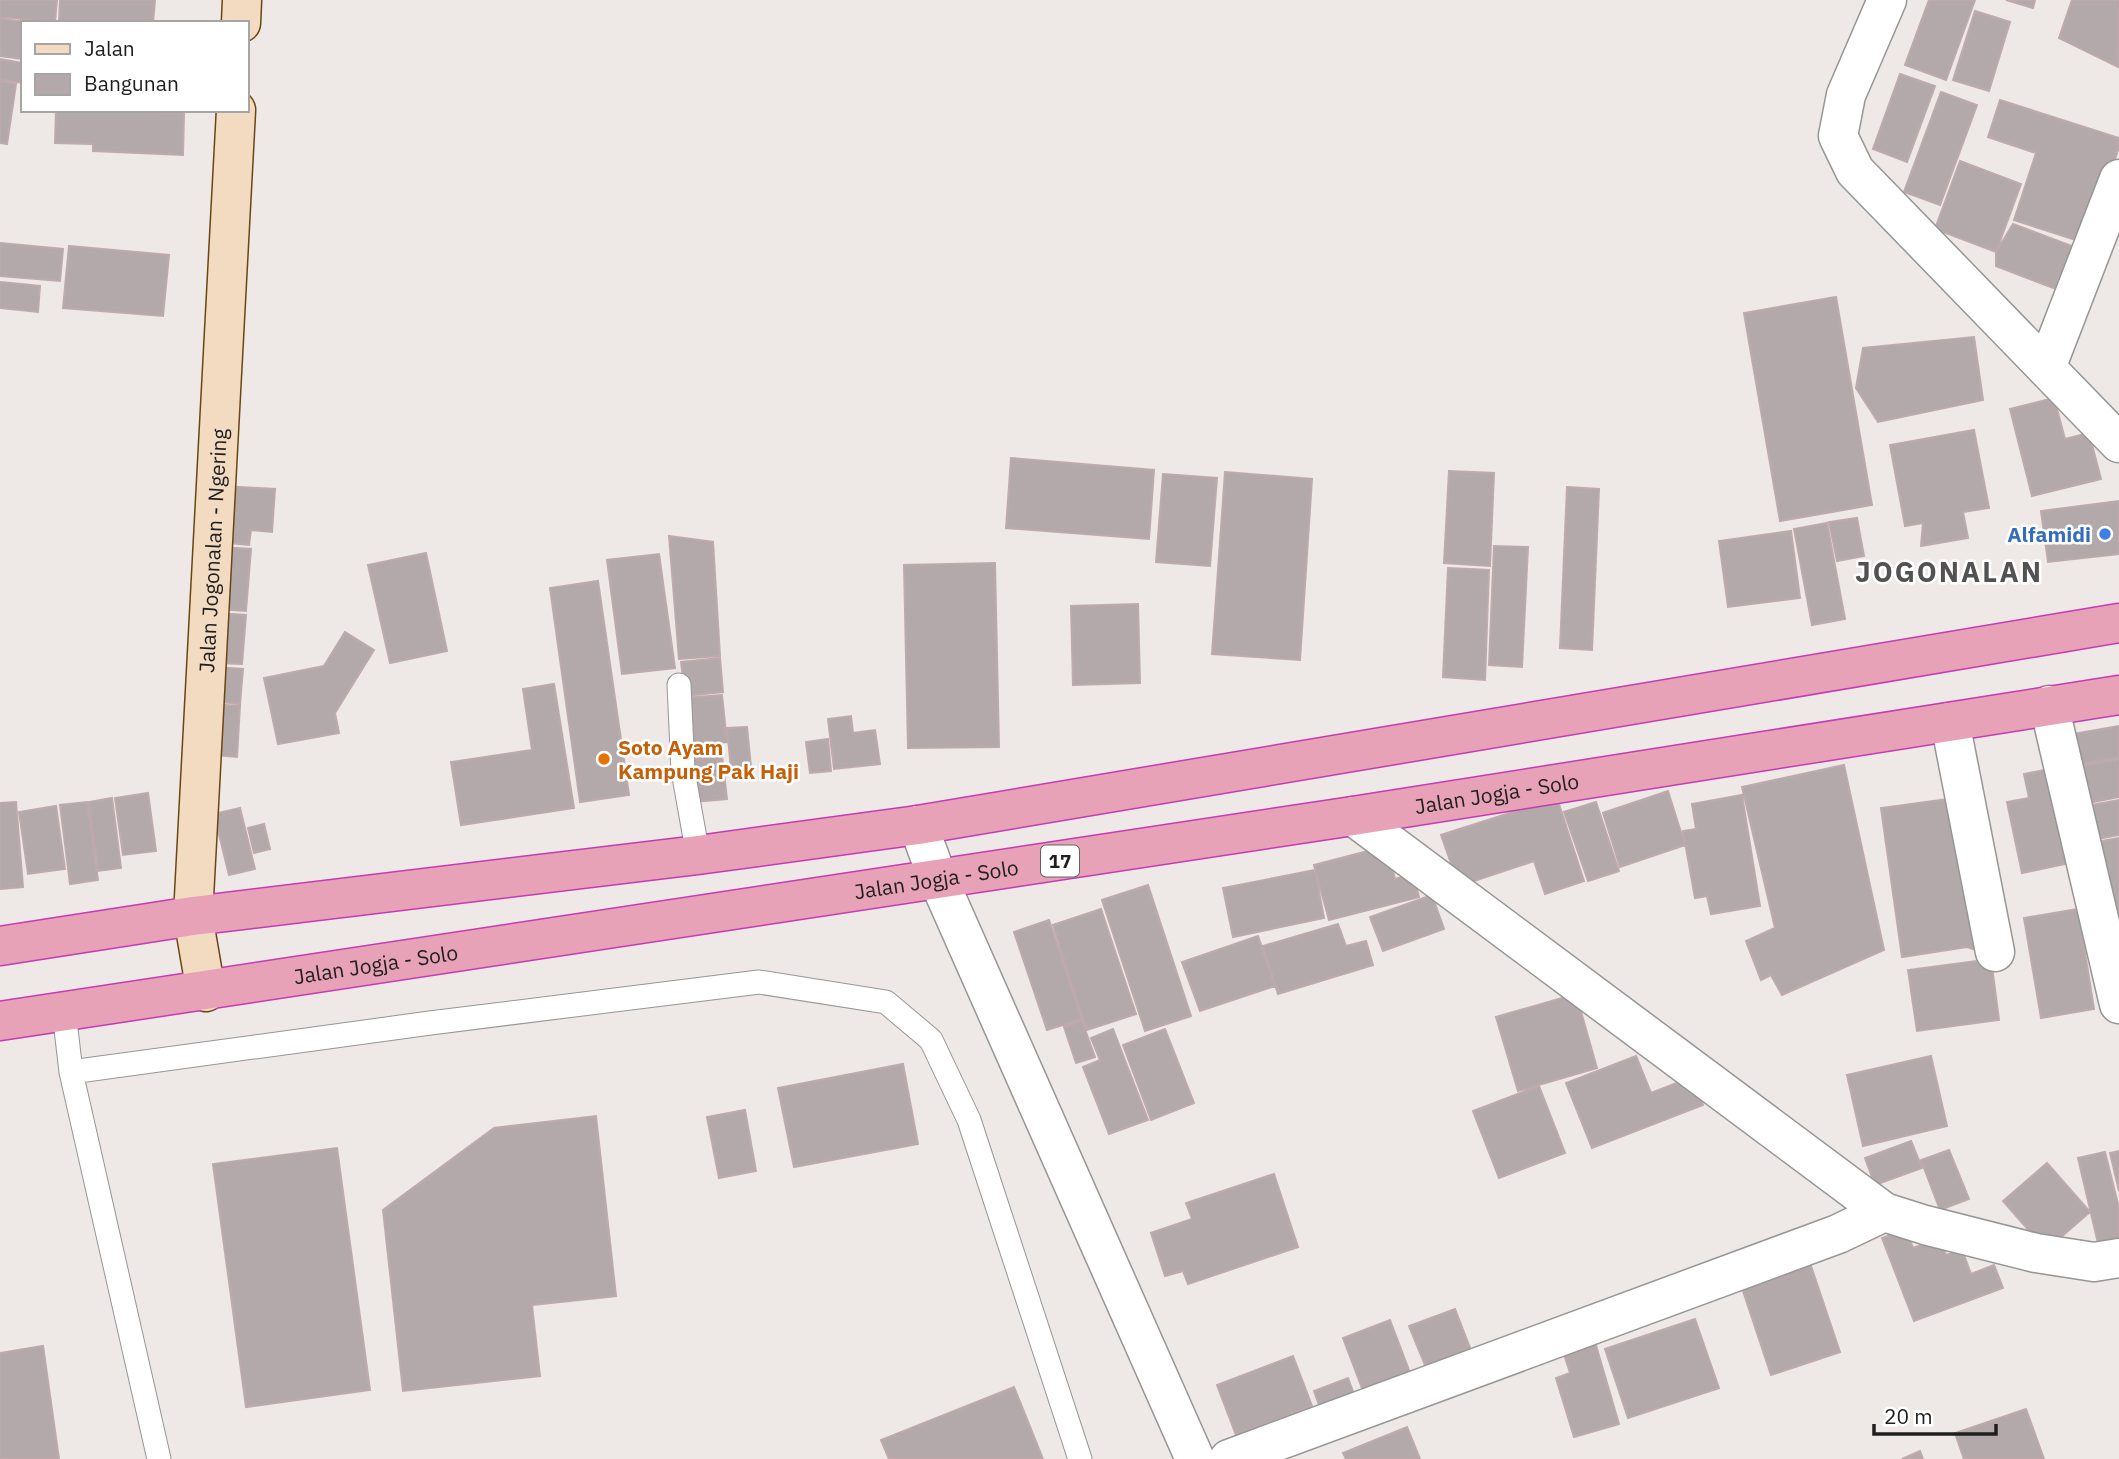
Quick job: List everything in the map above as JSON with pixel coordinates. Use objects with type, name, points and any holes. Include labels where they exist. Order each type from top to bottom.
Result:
[{"type":"highway","points":[[0,946],[193,916],[698,855],[918,825],[2119,623]]},
{"type":"highway","name":"Jalan Jogja - Solo","points":[[0,1021],[206,992],[1353,816],[2119,695]]},
{"type":"main road","points":[[241,21],[242,0]]},
{"type":"main road","name":"Jalan Jogonalan - Ngering","points":[[206,992],[193,916],[236,112]]},
{"type":"street","points":[[1887,0],[1846,95],[1838,136],[1855,171],[2119,443]]},
{"type":"street","points":[[2046,368],[2119,179]]},
{"type":"street","points":[[2049,705],[2119,1004]]},
{"type":"street","points":[[1950,722],[1995,952]]},
{"type":"street","points":[[1353,816],[1884,1212],[2036,1253],[2094,1262],[2119,1258]]},
{"type":"street","points":[[918,825],[938,879],[1195,1459]]},
{"type":"street","points":[[1229,1459],[1838,1234],[1884,1212]]},
{"type":"lane","points":[[679,685],[683,771],[698,855]]},
{"type":"lane","points":[[71,1072],[759,982],[886,1002],[931,1040],[969,1121],[1080,1459]]},
{"type":"lane","points":[[64,1012],[71,1072],[159,1459]]},
{"type":"building","points":[[0,0],[57,0],[55,21],[0,17]]},
{"type":"building","points":[[60,0],[155,0],[153,21],[59,21]]},
{"type":"building","points":[[1929,0],[1975,0],[1946,80],[1905,65]]},
{"type":"building","points":[[2006,0],[2035,0],[2033,8]]},
{"type":"building","points":[[2072,0],[2119,0],[2118,67],[2059,38]]},
{"type":"building","points":[[1975,11],[2010,22],[1989,91],[1953,80]]},
{"type":"building","points":[[0,19],[21,21],[21,59],[0,56]]},
{"type":"building","points":[[0,59],[21,63],[21,83],[0,79]]},
{"type":"building","points":[[1900,74],[1935,86],[1907,162],[1873,149]]},
{"type":"building","points":[[0,81],[16,84],[7,144],[0,143]]},
{"type":"building","points":[[1941,92],[1977,105],[1940,205],[1904,192]]},
{"type":"building","points":[[2000,100],[2119,138],[2119,147],[2088,244],[2014,220],[2036,153],[1988,137]]},
{"type":"building","points":[[56,112],[184,113],[183,155],[93,151],[93,144],[55,143]]},
{"type":"building","points":[[1960,161],[2021,184],[1996,252],[1935,229]]},
{"type":"building","points":[[2013,224],[2085,251],[2069,294],[1996,266],[1996,252]]},
{"type":"building","points":[[0,243],[63,249],[60,281],[0,276]]},
{"type":"building","points":[[69,246],[169,255],[163,316],[63,308]]},
{"type":"building","points":[[0,282],[40,286],[38,312],[0,308]]},
{"type":"building","points":[[1836,297],[1872,505],[1780,521],[1744,313]]},
{"type":"building","points":[[1974,337],[1983,400],[1878,422],[1856,388],[1863,348]]},
{"type":"building","points":[[2054,398],[2065,439],[2089,433],[2101,479],[2032,496],[2010,409]]},
{"type":"building","points":[[1974,430],[1989,508],[1963,512],[1968,538],[1921,546],[1923,523],[1905,526],[1890,445]]},
{"type":"building","points":[[1011,458],[1154,470],[1149,539],[1006,528]]},
{"type":"building","points":[[1449,471],[1494,473],[1490,566],[1444,563]]},
{"type":"building","points":[[1225,472],[1312,479],[1300,660],[1212,654]]},
{"type":"building","points":[[1163,474],[1217,478],[1210,566],[1156,562]]},
{"type":"building","points":[[223,486],[275,489],[272,532],[251,530],[249,545],[219,542]]},
{"type":"building","points":[[1567,487],[1599,489],[1592,650],[1560,648]]},
{"type":"building","points":[[2119,501],[2119,554],[2048,562],[2041,511]]},
{"type":"building","points":[[1857,518],[1864,556],[1837,561],[1829,522]]},
{"type":"building","points":[[1827,523],[1845,619],[1812,625],[1794,529]]},
{"type":"building","points":[[1791,531],[1800,598],[1728,607],[1719,541]]},
{"type":"building","points":[[669,536],[713,542],[720,656],[679,659]]},
{"type":"building","points":[[1494,546],[1528,547],[1522,667],[1489,665]]},
{"type":"building","points":[[220,547],[251,549],[246,611],[216,609]]},
{"type":"building","points":[[426,553],[447,651],[390,663],[368,565]]},
{"type":"building","points":[[659,554],[675,668],[622,674],[607,560]]},
{"type":"building","points":[[995,563],[999,747],[908,748],[904,565]]},
{"type":"building","points":[[1448,568],[1489,570],[1485,680],[1443,677]]},
{"type":"building","points":[[598,581],[629,795],[580,802],[550,588]]},
{"type":"building","points":[[1138,604],[1140,683],[1073,685],[1071,606]]},
{"type":"building","points":[[216,613],[246,615],[242,664],[213,663]]},
{"type":"building","points":[[345,632],[374,650],[335,713],[339,733],[278,744],[264,678],[324,666]]},
{"type":"building","points":[[720,658],[723,692],[685,696],[681,662]]},
{"type":"building","points":[[213,667],[243,669],[240,704],[210,701]]},
{"type":"building","points":[[554,684],[574,808],[461,825],[451,762],[532,750],[523,689]]},
{"type":"building","points":[[722,695],[727,742],[689,745],[684,698]]},
{"type":"building","points":[[210,704],[240,706],[237,757],[206,754]]},
{"type":"building","points":[[851,716],[853,733],[875,730],[880,764],[834,769],[828,719]]},
{"type":"building","points":[[2119,726],[2119,757],[2078,765],[2073,734]]},
{"type":"building","points":[[747,727],[752,777],[732,779],[727,728]]},
{"type":"building","points":[[828,739],[831,771],[810,773],[806,742]]},
{"type":"building","points":[[722,756],[727,799],[694,802],[690,759]]},
{"type":"building","points":[[2119,759],[2119,797],[2088,803],[2082,766]]},
{"type":"building","points":[[1844,765],[1884,950],[1782,995],[1771,975],[1761,980],[1746,941],[1775,928],[1742,787]]},
{"type":"building","points":[[2059,767],[2079,861],[2022,873],[2007,802],[2029,798],[2024,774]]},
{"type":"building","points":[[1668,791],[1685,845],[1620,867],[1603,813]]},
{"type":"building","points":[[148,793],[156,851],[123,855],[115,798]]},
{"type":"building","points":[[1742,795],[1760,906],[1711,914],[1707,896],[1695,898],[1683,831],[1696,829],[1692,804]]},
{"type":"building","points":[[1962,797],[1985,953],[1967,947],[1902,957],[1881,808]]},
{"type":"building","points":[[112,798],[121,868],[98,871],[89,802]]},
{"type":"building","points":[[1557,798],[1584,881],[1545,894],[1534,861],[1459,886],[1441,835]]},
{"type":"building","points":[[2119,800],[2119,835],[2097,839],[2091,805]]},
{"type":"building","points":[[16,802],[23,887],[0,889],[0,803]]},
{"type":"building","points":[[87,802],[98,880],[70,884],[60,805]]},
{"type":"building","points":[[1596,802],[1619,871],[1588,881],[1564,812]]},
{"type":"building","points":[[56,806],[65,869],[28,874],[19,812]]},
{"type":"building","points":[[240,808],[255,869],[229,875],[214,814]]},
{"type":"building","points":[[264,824],[270,849],[254,853],[248,828]]},
{"type":"building","points":[[2119,838],[2119,924],[2090,843]]},
{"type":"building","points":[[1387,846],[1395,879],[1413,874],[1419,897],[1329,920],[1314,865]]},
{"type":"building","points":[[1315,870],[1324,918],[1233,937],[1223,888]]},
{"type":"building","points":[[1148,885],[1191,1016],[1145,1031],[1102,900]]},
{"type":"building","points":[[1432,895],[1444,929],[1383,951],[1370,917]]},
{"type":"building","points":[[1101,909],[1136,1014],[1087,1030],[1053,925]]},
{"type":"building","points":[[2078,909],[2094,1009],[2041,1018],[2024,918]]},
{"type":"building","points":[[1049,920],[1082,1019],[1047,1030],[1014,932]]},
{"type":"building","points":[[1338,924],[1346,946],[1366,941],[1373,965],[1278,994],[1263,946]]},
{"type":"building","points":[[1258,936],[1275,986],[1200,1011],[1182,962]]},
{"type":"building","points":[[1991,959],[1999,1020],[1917,1031],[1908,970]]},
{"type":"building","points":[[1576,994],[1597,1068],[1518,1091],[1496,1017]]},
{"type":"building","points":[[1082,1021],[1095,1057],[1076,1063],[1064,1027]]},
{"type":"building","points":[[1113,1029],[1148,1120],[1109,1134],[1083,1067],[1100,1060],[1091,1038]]},
{"type":"building","points":[[1165,1029],[1194,1103],[1151,1120],[1123,1045]]},
{"type":"building","points":[[1636,1056],[1651,1093],[1692,1077],[1703,1105],[1592,1148],[1566,1083]]},
{"type":"building","points":[[1931,1056],[1947,1126],[1863,1146],[1847,1075]]},
{"type":"building","points":[[903,1064],[918,1144],[794,1167],[778,1088]]},
{"type":"building","points":[[1539,1086],[1565,1153],[1499,1178],[1473,1111]]},
{"type":"building","points":[[745,1110],[756,1171],[719,1178],[707,1117]]},
{"type":"building","points":[[596,1116],[616,1296],[532,1305],[540,1376],[403,1391],[383,1210],[494,1128]]},
{"type":"building","points":[[1911,1141],[1922,1168],[1875,1185],[1865,1158]]},
{"type":"building","points":[[337,1148],[370,1390],[246,1407],[213,1164]]},
{"type":"building","points":[[1949,1150],[1969,1199],[1940,1210],[1921,1160]]},
{"type":"building","points":[[2119,1151],[2119,1191],[2110,1153]]},
{"type":"building","points":[[2105,1152],[2119,1208],[2119,1252],[2101,1256],[2078,1158]]},
{"type":"building","points":[[2047,1163],[2090,1212],[2046,1250],[2003,1201]]},
{"type":"building","points":[[1274,1174],[1298,1247],[1188,1284],[1183,1271],[1165,1276],[1151,1233],[1192,1219],[1186,1203]]},
{"type":"building","points":[[1906,1229],[1913,1248],[1939,1239],[1946,1255],[1962,1250],[1971,1274],[1994,1265],[2003,1288],[1914,1321],[1882,1238]]},
{"type":"building","points":[[1810,1263],[1840,1352],[1771,1375],[1741,1285]]},
{"type":"building","points":[[1455,1309],[1472,1353],[1427,1370],[1409,1326]]},
{"type":"building","points":[[1695,1319],[1719,1388],[1628,1418],[1605,1349]]},
{"type":"building","points":[[1390,1320],[1415,1386],[1368,1404],[1343,1338]]},
{"type":"building","points":[[1595,1342],[1619,1424],[1574,1437],[1556,1378],[1570,1373],[1563,1351]]},
{"type":"building","points":[[43,1346],[59,1459],[0,1459],[0,1353]]},
{"type":"building","points":[[1293,1356],[1312,1406],[1236,1435],[1217,1385]]},
{"type":"building","points":[[1348,1378],[1359,1408],[1325,1421],[1314,1391]]},
{"type":"building","points":[[1014,1387],[1043,1459],[889,1459],[881,1440]]},
{"type":"building","points":[[2026,1409],[2044,1459],[1964,1459],[1955,1433]]},
{"type":"building","points":[[1407,1427],[1420,1459],[1346,1459],[1343,1453]]},
{"type":"building","points":[[1920,1451],[1923,1459],[1902,1459]]},
{"type":"place","name":"Alfamidi","points":[[2105,534]]},
{"type":"place","name":"Soto Ayam Kampung Pak Haji","points":[[604,759]]},
{"type":"district","name":"JOGONALAN","points":[[1949,571]]}]
